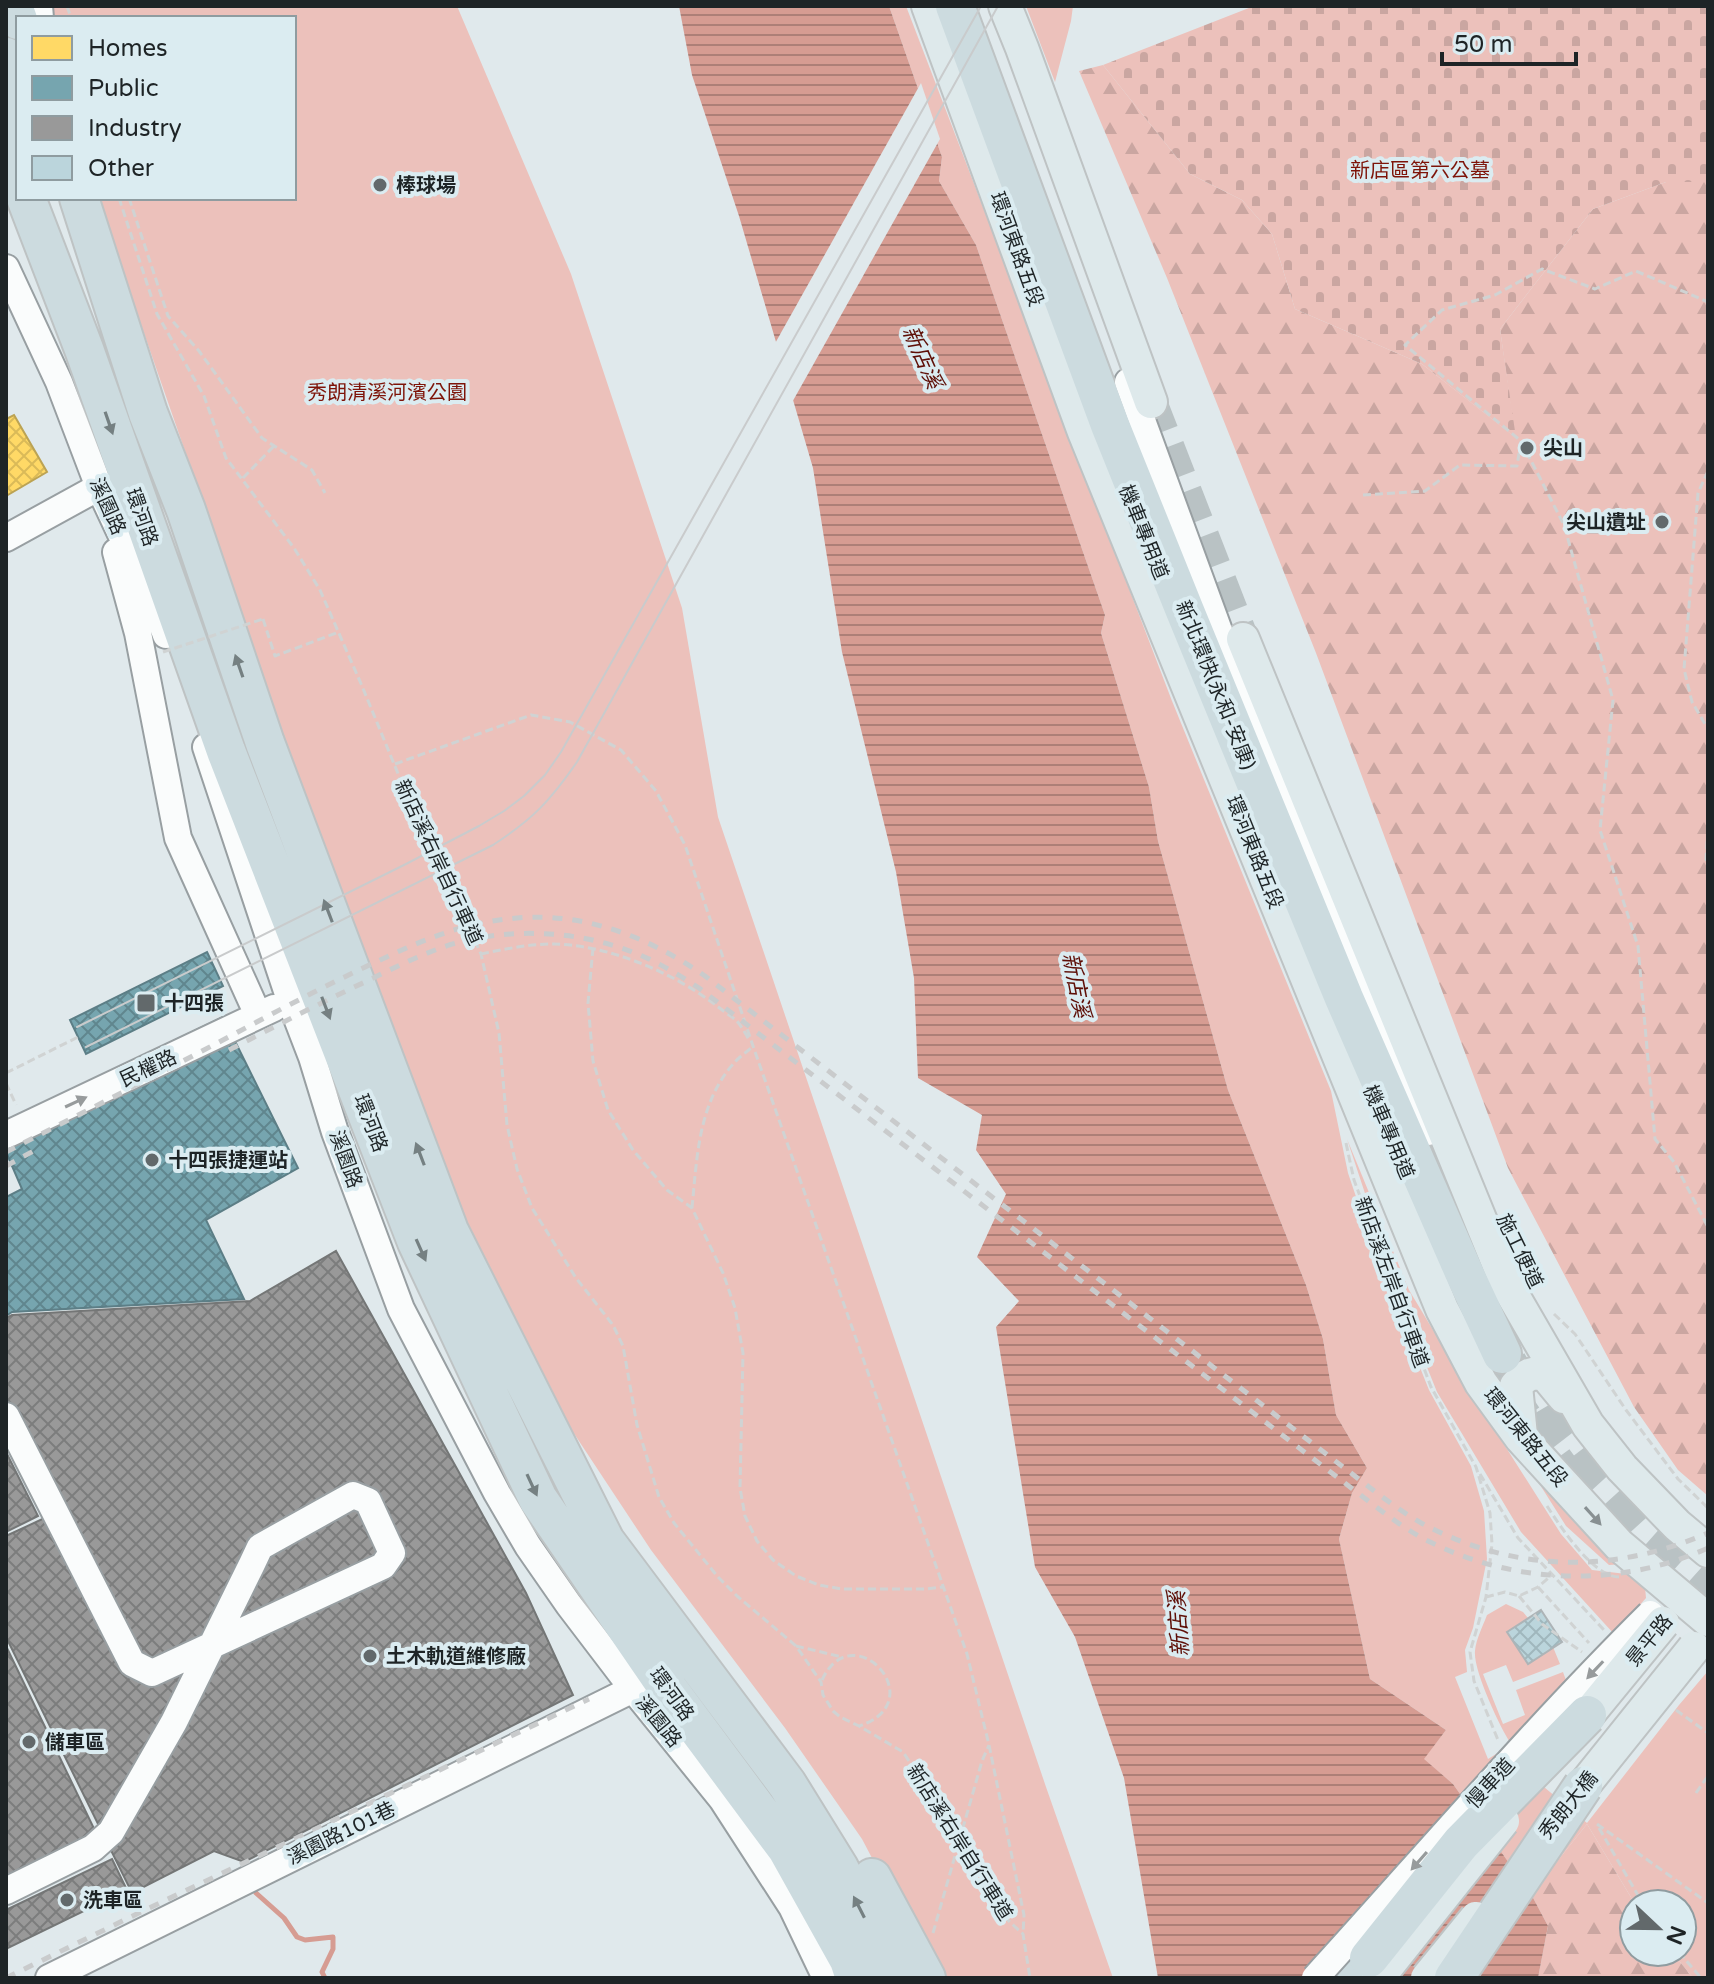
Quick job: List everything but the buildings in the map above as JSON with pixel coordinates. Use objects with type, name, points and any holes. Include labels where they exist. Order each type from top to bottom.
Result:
[{"type":"highway","name":"新北環快(永和-安康)","points":[[955,6],[1110,425],[1185,611],[1344,998],[1467,1279],[1507,1350]]},
{"type":"highway","name":"新北環快(永和-安康)","points":[[976,6],[998,57],[1052,231],[1194,607],[1507,1350]]},
{"type":"highway","points":[[6,57],[16,87]]},
{"type":"highway","points":[[6,103],[16,132]]},
{"type":"highway","points":[[6,147],[16,171]]},
{"type":"highway","name":"環河路","points":[[27,200],[84,349],[226,751],[417,1242],[538,1499],[669,1690],[787,1849],[849,1960],[855,1978]]},
{"type":"highway","points":[[39,200],[84,349]]},
{"type":"highway","points":[[53,200],[148,413]]},
{"type":"highway","name":"環河路","points":[[80,200],[148,413],[186,510],[265,743],[449,1231],[605,1541],[787,1784],[839,1868],[883,1955],[891,1978]]},
{"type":"highway","points":[[503,1339],[638,1549],[787,1745],[919,1940],[926,1978]]},
{"type":"highway","points":[[1363,1973],[1447,1859],[1587,1715]]},
{"type":"highway","points":[[1454,1978],[1583,1786]]},
{"type":"main road","name":"環河東路五段","points":[[928,6],[1084,432],[1442,1309],[1481,1383],[1521,1438],[1619,1545],[1668,1610],[1704,1638]]},
{"type":"main road","points":[[1005,6],[1151,402]]},
{"type":"main road","points":[[1243,639],[1507,1285],[1588,1425]]},
{"type":"main road","points":[[1521,1438],[1516,1386],[1533,1372],[1545,1374],[1622,1468],[1677,1525],[1708,1551]]},
{"type":"main road","name":"景平路","points":[[1587,1715],[1708,1562]]},
{"type":"main road","name":"秀朗大橋","points":[[1427,1978],[1704,1638]]},
{"type":"street","name":"機車專用道","points":[[944,6],[1050,295],[1239,773],[1443,1259],[1507,1350]]},
{"type":"street","name":"機車專用道","points":[[989,6],[1009,53],[1230,661],[1385,1035],[1489,1273],[1507,1350]]},
{"type":"street","name":"溪園路","points":[[6,270],[59,382],[99,487],[158,613],[184,681],[335,1132],[401,1309],[520,1533],[569,1605],[722,1799],[792,1907],[826,1978]]},
{"type":"street","points":[[6,538],[99,487],[138,633],[178,838],[258,1015]]},
{"type":"street","points":[[226,751],[312,1057]]},
{"type":"street","name":"民權路","points":[[13,1125],[290,1000]]},
{"type":"street","points":[[6,1416],[132,1663],[152,1673],[210,1647],[224,1640],[383,1566],[392,1553],[368,1501],[353,1495],[260,1547],[226,1616],[213,1643],[207,1656],[174,1722],[111,1832],[93,1848],[6,1891]]},
{"type":"street","name":"慢車道","points":[[1315,1978],[1605,1659],[1668,1610]]},
{"type":"street","points":[[1471,1978],[1521,1896],[1704,1638]]},
{"type":"street","name":"溪園路101巷","points":[[49,1978],[633,1689]]},
{"type":"path","name":"新店溪右岸自行車道","points":[[120,200],[157,314],[204,396],[226,458],[294,548],[320,590],[415,815],[481,954],[499,1033],[507,1125],[517,1169],[532,1208],[576,1278],[613,1325],[623,1346],[637,1425],[659,1497],[674,1523],[718,1577],[796,1646]]},
{"type":"path","points":[[130,200],[168,316],[199,351],[262,438],[312,470],[325,493]]},
{"type":"path","points":[[1708,302],[1636,271],[1595,289],[1542,269],[1495,295],[1442,310],[1405,345],[1521,441],[1564,525],[1613,700],[1600,830],[1638,946],[1655,1139],[1674,1162],[1708,1227]]},
{"type":"path","points":[[163,324],[168,316]]},
{"type":"path","points":[[1363,495],[1425,491],[1460,465],[1517,466],[1521,441]]},
{"type":"path","points":[[242,478],[274,446]]},
{"type":"path","points":[[1708,471],[1698,493],[1684,669],[1692,702],[1708,729]]},
{"type":"path","points":[[163,652],[263,619],[275,656],[339,632]]},
{"type":"path","points":[[395,765],[531,715],[570,722],[621,750],[656,791],[685,845],[967,1654],[1024,1915],[1023,1934]]},
{"type":"path","points":[[1708,829],[1708,865]]},
{"type":"path","points":[[481,954],[522,945],[555,944],[593,948],[629,959],[699,992],[737,1022],[753,1046]]},
{"type":"path","points":[[593,948],[588,1003],[593,1061],[608,1110],[633,1150],[667,1190],[692,1208],[723,1273],[735,1308],[743,1353],[740,1488],[745,1516],[757,1541],[773,1560],[796,1576],[819,1585],[842,1589],[943,1587]]},
{"type":"path","points":[[6,1073],[78,1037]]},
{"type":"path","points":[[692,1208],[698,1142],[706,1113],[718,1085],[734,1062],[753,1046]]},
{"type":"path","points":[[6,1083],[13,1125]]},
{"type":"path","name":"新店溪左岸自行車道","points":[[1344,1134],[1354,1180],[1431,1387],[1476,1467],[1490,1513],[1492,1544],[1486,1597],[1470,1652],[1474,1681],[1498,1741]]},
{"type":"path","points":[[1554,1314],[1575,1334],[1626,1410],[1678,1479],[1708,1508]]},
{"type":"path","points":[[1476,1467],[1518,1538],[1606,1632]]},
{"type":"path","points":[[1519,1596],[1538,1587],[1553,1574]]},
{"type":"path","points":[[1538,1587],[1592,1646]]},
{"type":"path","points":[[1486,1597],[1505,1592],[1519,1596],[1542,1624],[1584,1653]]},
{"type":"path","points":[[796,1646],[844,1658]]},
{"type":"path","points":[[796,1646],[821,1682],[823,1695],[840,1717],[859,1726],[879,1716],[886,1707],[889,1684],[885,1673],[867,1658],[856,1656],[834,1663],[821,1682]]},
{"type":"path","points":[[1676,1710],[1708,1733]]},
{"type":"path","name":"新店溪右岸自行車道","points":[[859,1726],[903,1752],[926,1795],[977,1861],[999,1912],[1023,1934],[1030,1978]]},
{"type":"path","points":[[919,1940],[960,1838],[989,1745]]},
{"type":"path","points":[[1696,1793],[1708,1776]]},
{"type":"path","points":[[1634,1888],[1597,1824],[1687,1888]]},
{"type":"green space","name":"秀朗清溪河濱公園","points":[[45,6],[457,6],[571,274],[682,608],[718,817],[1113,1978],[932,1978],[862,1839],[785,1728],[651,1550],[573,1432],[421,1130],[98,200],[296,200],[296,16],[46,16]]},
{"type":"green space","points":[[889,6],[906,6],[1172,701],[1331,1091],[1348,1173],[1379,1265],[1429,1390],[1471,1466],[1484,1511],[1487,1559],[1473,1628],[1465,1650],[1467,1672],[1455,1677],[1488,1759],[1501,1751],[1587,1823],[1708,1671],[1708,1978],[1693,1978],[1685,1968],[1698,1968],[1698,1888],[1625,1888],[1587,1824],[1531,1894],[1453,1784],[1423,1759],[1446,1730],[1370,1679],[1339,1539],[1352,1493],[1367,1468],[1336,1415],[1323,1339],[1306,1285],[1228,1090],[1158,841],[1149,787],[1101,633],[1105,615],[976,245],[939,181],[942,157]]},
{"type":"green space","points":[[1026,6],[1073,6],[1055,82]]},
{"type":"green space","name":"新店區第六公墓","points":[[1254,6],[1708,6],[1708,182],[1666,182],[1593,209],[1500,329],[1516,438],[1422,364],[1295,309],[1272,234],[1242,200],[1190,174],[1103,65]]},
{"type":"green space","points":[[1103,65],[1190,174],[1242,200],[1272,234],[1295,309],[1422,364],[1515,437],[1500,329],[1593,209],[1666,182],[1708,182],[1708,1496],[1678,1470],[1634,1407],[1508,1168],[1316,653],[1167,278],[1079,71]]},
{"type":"green space","points":[[1305,998],[1440,1315],[1624,1564],[1609,1565],[1566,1526],[1414,1285],[1358,1147]]},
{"type":"green space","points":[[1347,1139],[1409,1290],[1561,1534],[1592,1570],[1635,1575],[1645,1587],[1646,1598],[1614,1634],[1521,1532],[1437,1392],[1402,1305]]},
{"type":"green space","points":[[1506,1604],[1528,1618],[1507,1632],[1528,1664],[1553,1647],[1560,1664],[1513,1682],[1506,1665],[1483,1674],[1503,1724],[1525,1715],[1516,1690],[1563,1672],[1567,1683],[1511,1744],[1483,1684],[1475,1651],[1487,1615]]},
{"type":"green space","points":[[1587,1824],[1625,1888],[1618,1888],[1618,1968],[1685,1968],[1693,1978],[1538,1978],[1548,1926],[1531,1894]]},
{"type":"water","name":"新店溪","points":[[679,6],[889,6],[942,157],[939,181],[976,245],[1105,615],[1101,633],[1149,787],[1158,841],[1228,1090],[1306,1285],[1323,1339],[1336,1415],[1367,1468],[1352,1493],[1339,1539],[1370,1679],[1446,1730],[1424,1759],[1453,1784],[1531,1894],[1548,1926],[1538,1978],[1158,1978],[1124,1778],[1075,1637],[1035,1567],[996,1327],[1019,1301],[977,1257],[1006,1194],[976,1150],[982,1115],[918,1078],[914,978],[896,872],[842,652],[813,468],[739,216],[692,75]]},
{"type":"pier","points":[[921,83],[940,139],[790,406],[773,347]]},
{"type":"waterway","points":[[253,1885],[256,1893],[284,1918],[297,1937],[305,1940],[333,1937],[333,1949],[322,1972],[325,1978]]},
{"type":"tunnel","points":[[1151,402],[1243,639]]},
{"type":"tunnel","points":[[1492,1361],[1575,1479]]},
{"type":"tunnel","points":[[1508,1363],[1539,1415],[1582,1471],[1644,1539],[1708,1596]]},
{"type":"tram line","points":[[77,1027],[479,826],[524,796],[545,775],[561,752],[981,6]]},
{"type":"tram line","points":[[86,1047],[493,845],[530,818],[549,799],[577,762],[998,6]]},
{"type":"railway","points":[[6,1152],[316,991],[419,943],[456,929],[517,918],[543,917],[592,924],[640,939],[705,976],[1373,1490],[1427,1526],[1503,1554],[1571,1562],[1606,1561],[1640,1555],[1708,1533]]},
{"type":"railway","points":[[229,1050],[417,957],[449,945],[495,935],[519,934],[566,936],[613,945],[652,960],[699,988],[1367,1500],[1420,1537],[1462,1556],[1496,1566],[1568,1576],[1639,1570],[1708,1548]]},
{"type":"railway","points":[[6,1166],[37,1149]]},
{"type":"railway","points":[[6,1978],[589,1699]]},
{"type":"place","name":"棒球場","points":[[380,185]]},
{"type":"place","name":"尖山","points":[[1527,448]]},
{"type":"place","name":"尖山遺址","points":[[1662,522]]},
{"type":"place","name":"十四張","points":[[146,1003]]},
{"type":"place","name":"十四張捷運站","points":[[152,1160]]},
{"type":"place","name":"土木軌道維修廠","points":[[370,1656]]},
{"type":"place","name":"儲車區","points":[[29,1742]]},
{"type":"place","name":"洗車區","points":[[67,1900]]}]
